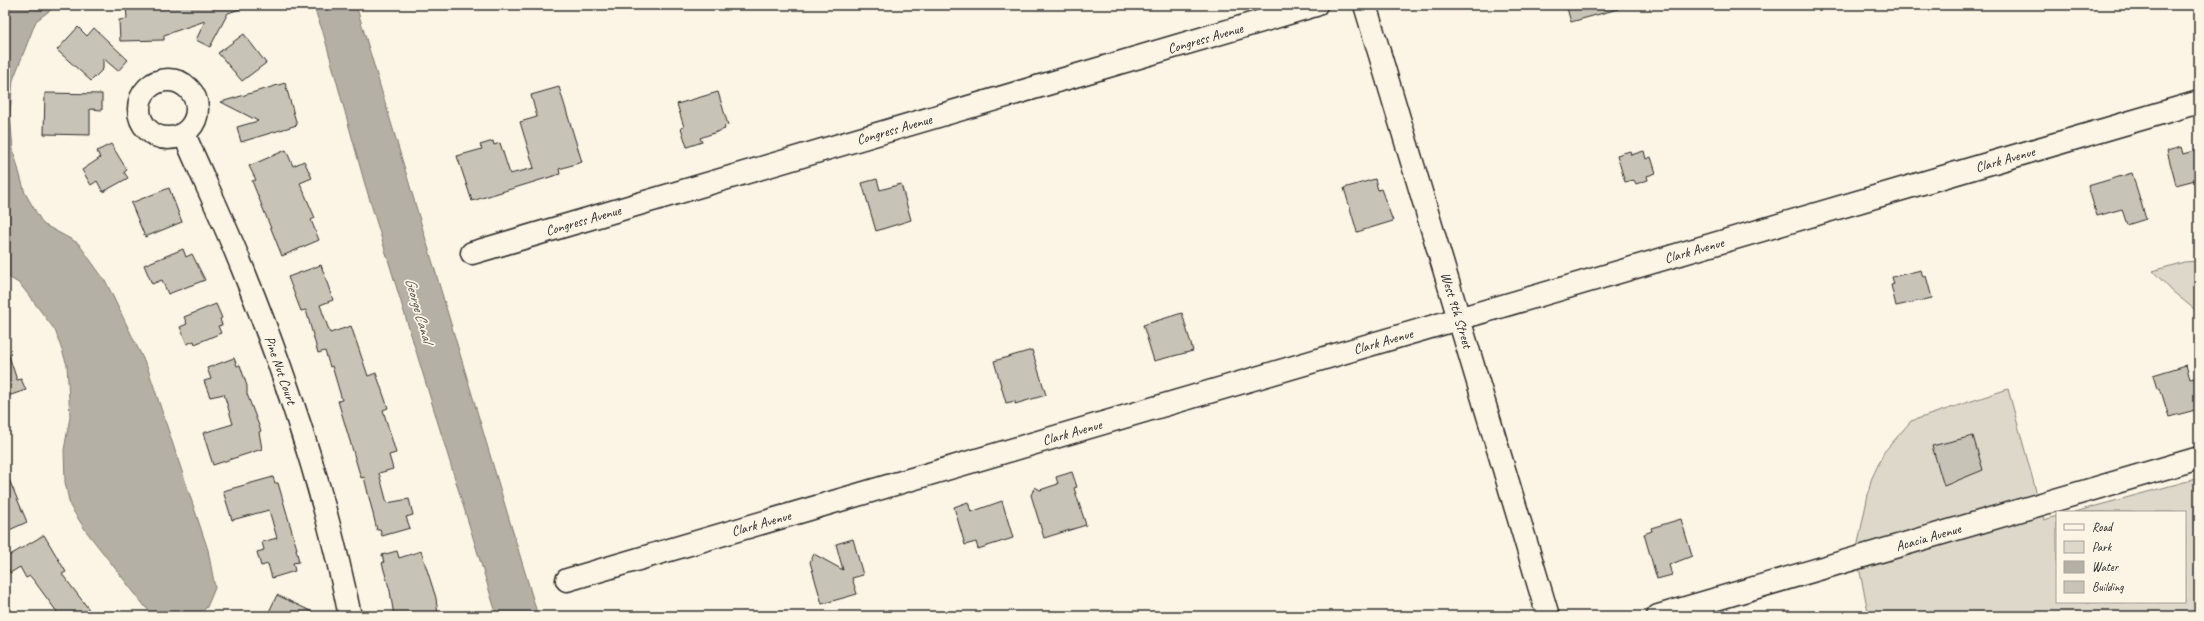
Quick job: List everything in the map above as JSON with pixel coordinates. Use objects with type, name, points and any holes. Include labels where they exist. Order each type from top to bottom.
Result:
[{"type":"street","name":"Congress Avenue","points":[[472,253],[1316,5]]},
{"type":"street","name":"West 9th Street","points":[[1365,5],[1460,318],[1548,616]]},
{"type":"street","name":"Clark Avenue","points":[[567,580],[2199,102]]},
{"type":"street","name":"Pine Nut Court","points":[[184,134],[242,267],[280,366],[319,486],[350,616]]},
{"type":"street","name":"Acacia Avenue","points":[[1658,616],[2199,458]]},
{"type":"green space","points":[[2199,261],[2199,313],[2172,291],[2153,271],[2184,262]]},
{"type":"green space","points":[[2008,389],[2044,520],[2056,516],[2056,603],[2186,603],[2186,511],[2078,511],[2199,478],[2199,616],[1869,616],[1856,553],[1871,480],[1884,452],[1911,421]]},
{"type":"water","points":[[5,5],[57,5],[36,21],[13,80],[10,113],[13,150],[25,193],[43,224],[78,243],[106,282],[148,369],[208,550],[215,588],[207,607],[198,616],[156,616],[146,608],[86,531],[70,506],[65,482],[64,450],[70,417],[67,365],[55,330],[20,284],[5,275]]},
{"type":"water","name":"George Canal","points":[[313,5],[356,5],[538,616],[497,616],[364,181],[323,32]]},
{"type":"building","points":[[126,5],[245,5],[246,7],[228,13],[210,47],[196,40],[205,21],[164,35],[164,40],[120,41],[119,20],[127,19]]},
{"type":"building","points":[[1566,5],[1617,5],[1618,9],[1571,22]]},
{"type":"building","points":[[78,27],[87,36],[94,28],[128,60],[118,71],[103,58],[103,69],[91,81],[57,50]]},
{"type":"building","points":[[244,34],[266,63],[242,81],[218,53]]},
{"type":"building","points":[[285,83],[297,125],[241,142],[237,127],[258,121],[221,102]]},
{"type":"building","points":[[559,87],[582,162],[559,169],[560,174],[472,201],[457,156],[482,149],[480,145],[493,141],[494,145],[500,143],[510,174],[534,168],[520,122],[537,117],[531,95]]},
{"type":"building","points":[[718,92],[728,125],[724,126],[725,129],[700,138],[702,142],[687,147],[681,128],[684,127],[677,104]]},
{"type":"building","points":[[45,93],[102,94],[102,110],[90,109],[90,135],[44,134]]},
{"type":"building","points":[[111,144],[127,170],[124,172],[128,178],[103,192],[97,181],[91,185],[82,170],[100,158],[97,151]]},
{"type":"building","points":[[2181,147],[2183,154],[2197,150],[2199,179],[2176,185],[2167,151]]},
{"type":"building","points":[[286,150],[293,166],[304,161],[312,178],[300,183],[315,218],[311,220],[319,240],[282,256],[252,181],[256,180],[249,166]]},
{"type":"building","points":[[1630,151],[1631,155],[1644,151],[1646,159],[1651,157],[1656,173],[1647,176],[1648,180],[1636,184],[1634,180],[1625,182],[1617,155]]},
{"type":"building","points":[[2132,173],[2146,219],[2127,225],[2122,209],[2097,216],[2088,186]]},
{"type":"building","points":[[877,179],[880,190],[901,184],[911,220],[876,231],[862,183]]},
{"type":"building","points":[[1375,179],[1378,190],[1381,189],[1393,221],[1357,232],[1344,188]]},
{"type":"building","points":[[169,188],[182,222],[145,237],[131,203]]},
{"type":"building","points":[[183,249],[186,257],[192,254],[205,280],[168,294],[162,280],[152,284],[144,265]]},
{"type":"building","points":[[321,265],[333,300],[320,305],[330,333],[351,326],[368,376],[376,373],[388,408],[383,410],[396,453],[389,455],[393,469],[379,473],[387,503],[409,499],[413,515],[406,517],[410,528],[382,536],[380,530],[377,530],[364,477],[361,478],[338,401],[342,400],[332,366],[330,367],[325,351],[318,353],[306,310],[301,311],[288,277]]},
{"type":"building","points":[[1921,270],[1923,277],[1926,276],[1932,298],[1896,306],[1891,285],[1894,284],[1892,277]]},
{"type":"building","points":[[216,304],[222,318],[220,319],[222,325],[218,326],[221,333],[195,344],[194,341],[187,344],[180,327],[187,324],[184,317]]},
{"type":"building","points":[[1182,313],[1193,351],[1154,361],[1143,325]]},
{"type":"building","points":[[7,350],[17,380],[21,379],[26,390],[5,397],[5,351]]},
{"type":"building","points":[[1032,350],[1046,395],[1015,404],[1015,401],[1006,403],[994,361]]},
{"type":"building","points":[[234,358],[237,366],[240,365],[247,386],[247,394],[261,431],[259,432],[262,449],[213,465],[203,433],[233,424],[224,394],[210,397],[204,381],[211,379],[207,368]]},
{"type":"building","points":[[2186,365],[2190,379],[2194,378],[2199,395],[2199,409],[2169,417],[2160,388],[2157,389],[2153,375]]},
{"type":"building","points":[[1973,436],[1983,470],[1944,486],[1932,446]]},
{"type":"building","points":[[5,470],[27,522],[5,532]]},
{"type":"building","points":[[1072,472],[1077,487],[1074,488],[1086,525],[1044,538],[1031,495],[1035,487],[1040,490],[1058,484],[1056,477]]},
{"type":"building","points":[[273,477],[275,483],[278,483],[297,549],[299,562],[293,563],[295,571],[272,578],[268,564],[261,566],[257,552],[264,550],[262,542],[277,538],[269,510],[232,520],[223,491]]},
{"type":"building","points":[[1002,501],[1013,538],[978,549],[976,542],[965,545],[954,507],[968,502],[971,512]]},
{"type":"building","points":[[1681,519],[1692,556],[1669,565],[1672,575],[1657,579],[1644,534],[1652,531],[1651,528]]},
{"type":"building","points":[[44,535],[66,572],[62,574],[94,616],[60,616],[30,576],[26,578],[20,567],[10,573],[5,564],[5,558]]},
{"type":"building","points":[[853,539],[863,575],[852,578],[857,594],[822,604],[810,562],[814,554],[843,570],[836,544]]},
{"type":"building","points":[[397,551],[399,558],[421,551],[436,598],[438,616],[394,616],[390,591],[382,563],[384,562],[382,555]]},
{"type":"building","points":[[277,595],[321,616],[267,616]]}]
